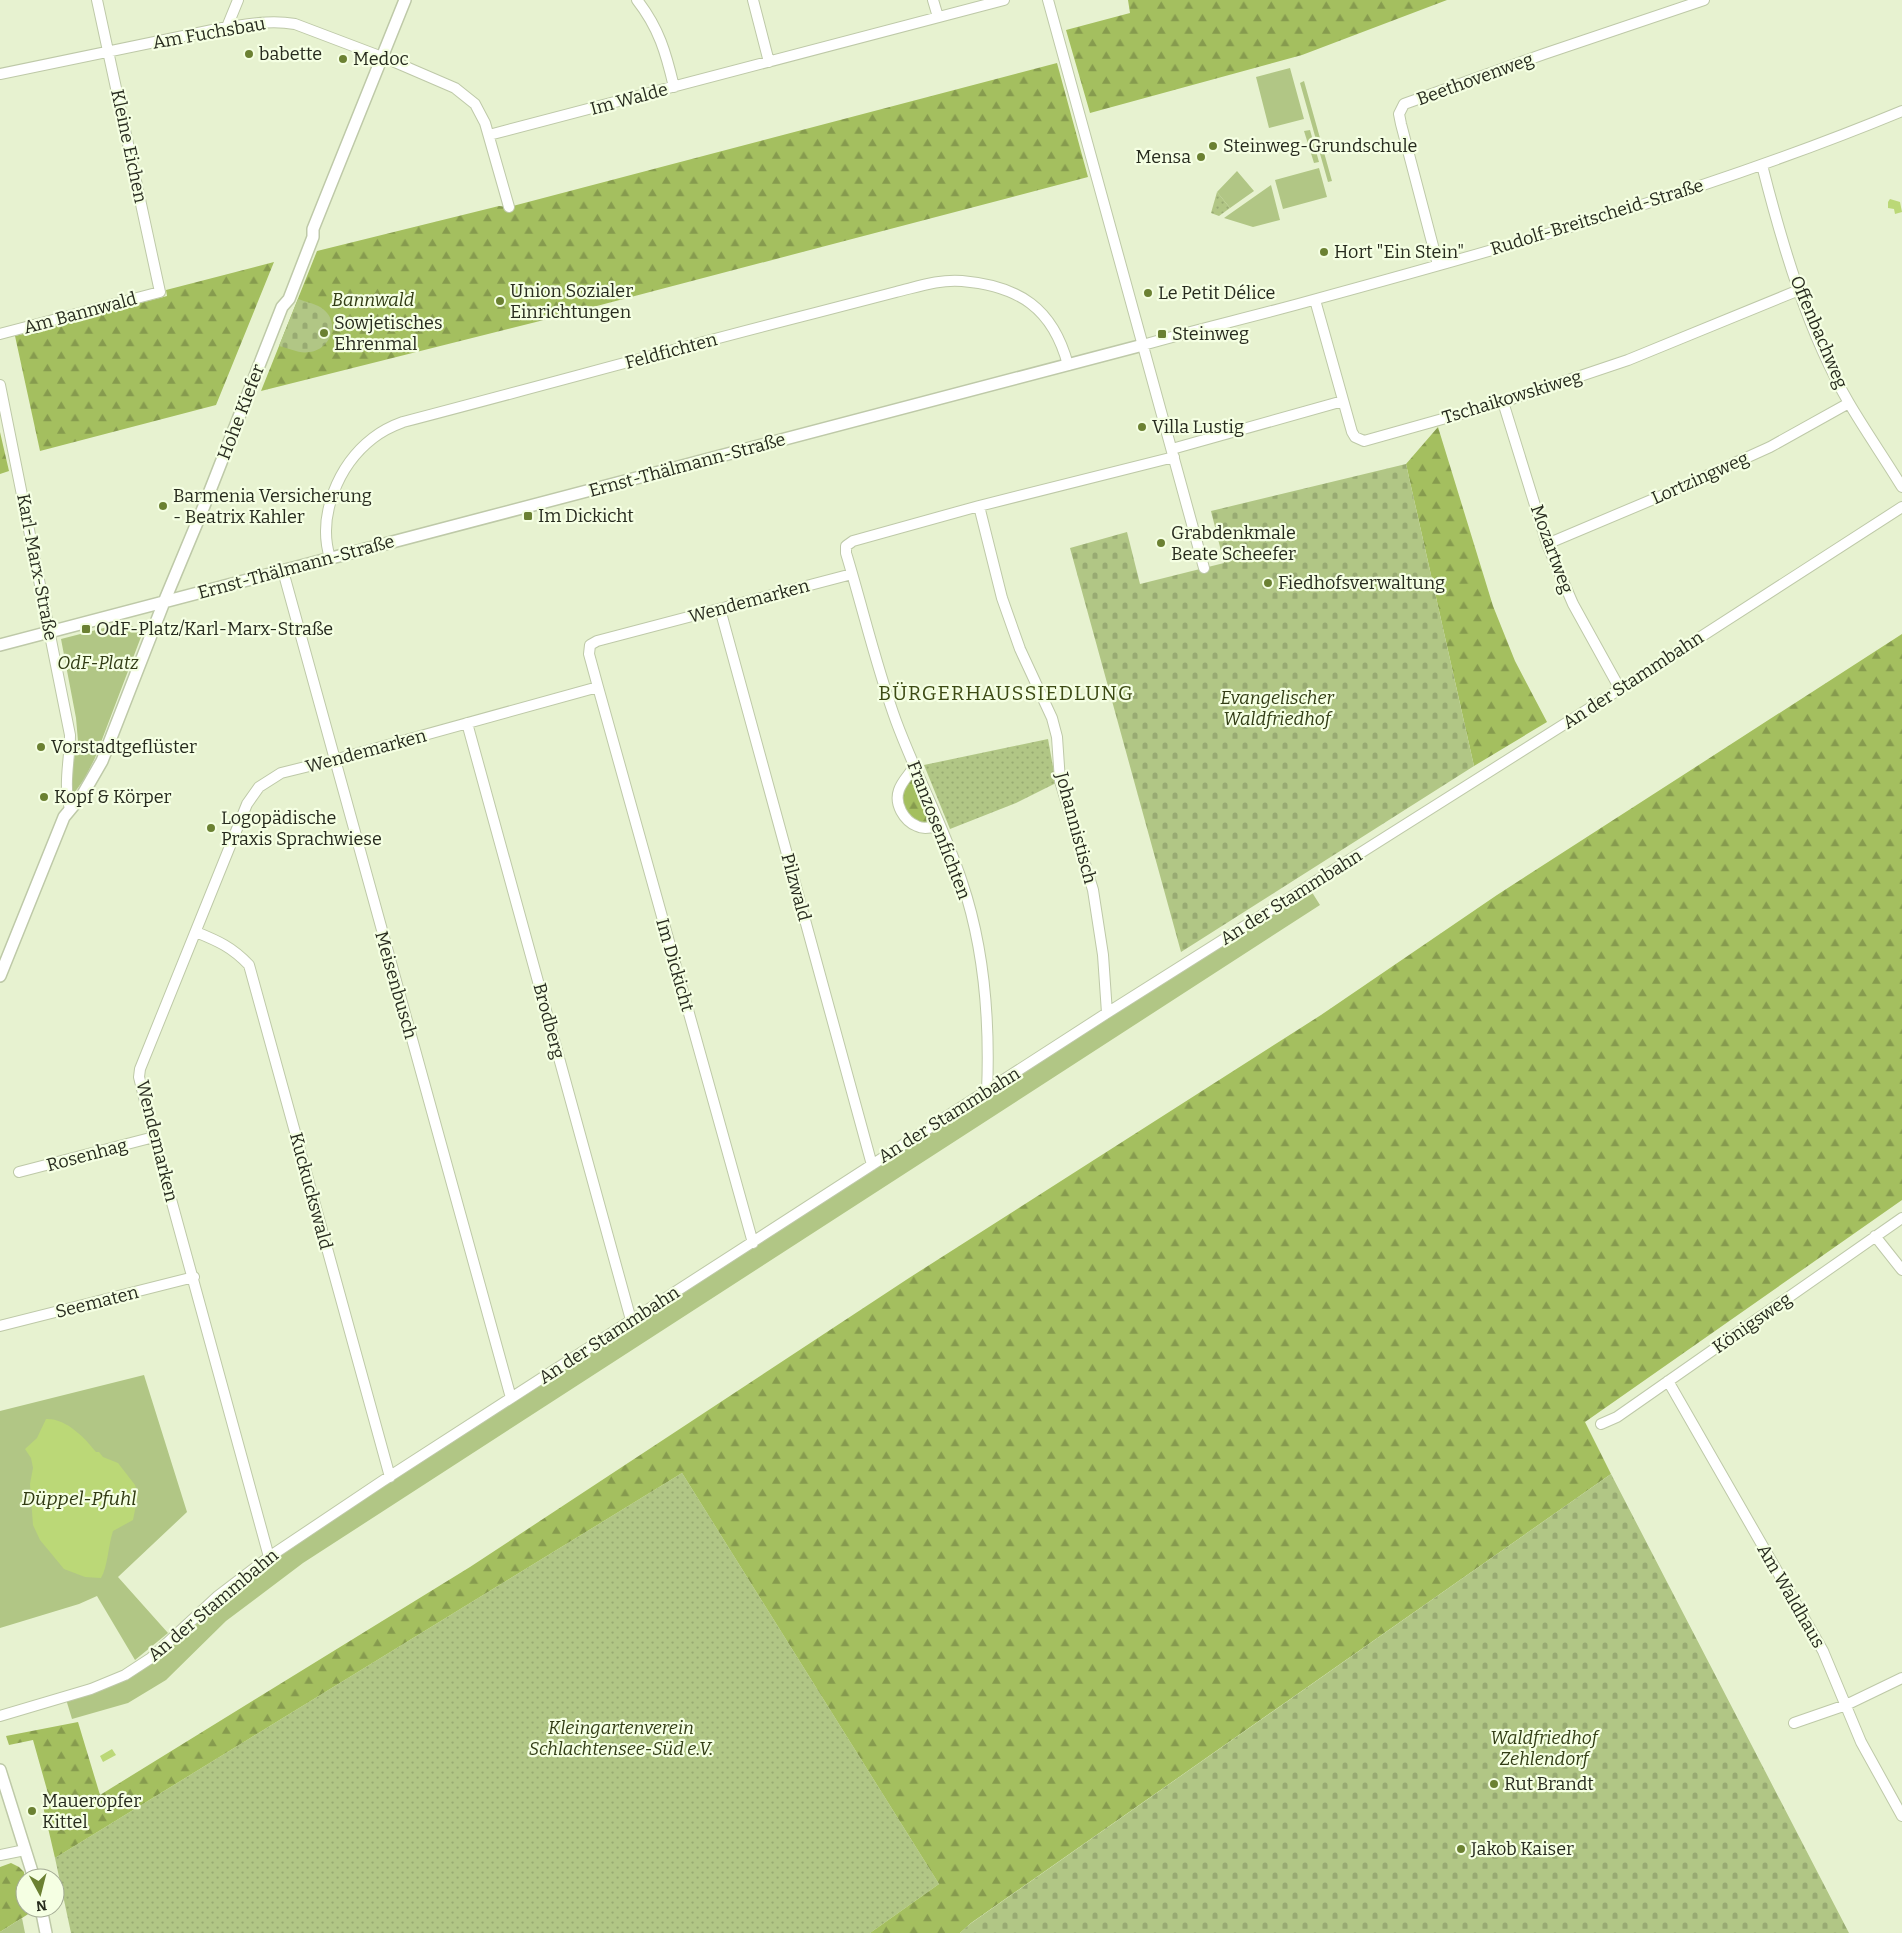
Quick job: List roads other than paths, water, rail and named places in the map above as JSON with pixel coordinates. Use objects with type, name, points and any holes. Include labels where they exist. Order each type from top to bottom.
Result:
[{"type":"street","name":"Kleine Eichen","points":[[97,0],[160,292]]},
{"type":"street","points":[[227,27],[238,0]]},
{"type":"street","name":"Hohe Kiefer","points":[[67,813],[83,794],[102,761],[282,307],[282,298],[307,236],[313,229],[404,0]]},
{"type":"street","points":[[637,0],[655,27],[665,49],[674,87]]},
{"type":"street","points":[[753,0],[768,62]]},
{"type":"street","points":[[933,0],[938,18]]},
{"type":"street","name":"Im Walde","points":[[489,135],[1004,0]]},
{"type":"street","points":[[1048,0],[1204,568]]},
{"type":"street","name":"Beethovenweg","points":[[1438,265],[1401,124],[1399,114],[1404,104],[1704,0]]},
{"type":"street","name":"Am Fuchsbau","points":[[0,74],[227,27],[280,21],[295,24],[455,88],[466,96],[475,104],[480,112],[489,135],[509,207]]},
{"type":"street","name":"Rudolf-Breitscheid-Straße","points":[[1143,346],[1438,265],[1670,196],[1762,165],[1902,111]]},
{"type":"street","name":"Offenbachweg","points":[[1762,165],[1799,290],[1821,346],[1849,403],[1902,487]]},
{"type":"street","name":"Feldfichten","points":[[330,558],[326,533],[328,511],[335,488],[354,456],[373,438],[384,431],[403,422],[776,323],[940,281],[975,282],[990,285],[1017,295],[1040,311],[1056,330],[1063,345],[1068,364]]},
{"type":"street","name":"Tschaikowskiweg","points":[[1315,300],[1352,432],[1355,437],[1364,440],[1503,402],[1628,360],[1799,290]]},
{"type":"street","name":"Am Bannwald","points":[[0,334],[160,292]]},
{"type":"street","name":"Ernst-Thälmann-Straße","points":[[0,645],[1068,364],[1143,346]]},
{"type":"street","name":"Karl-Marx-Straße","points":[[0,385],[70,735],[66,780],[67,813]]},
{"type":"street","points":[[852,574],[846,554],[848,543],[1173,453],[1343,401]]},
{"type":"street","name":"Mozartweg","points":[[1503,402],[1547,544],[1573,604],[1620,689]]},
{"type":"street","name":"Lortzingweg","points":[[1547,544],[1675,490],[1770,447],[1849,403]]},
{"type":"street","name":"Johannistisch","points":[[979,506],[1002,598],[1020,649],[1052,718],[1057,737],[1060,781],[1093,890],[1103,955],[1107,1013]]},
{"type":"street","name":"An der Stammbahn","points":[[0,1716],[99,1686],[125,1675],[151,1658],[218,1596],[269,1557],[390,1477],[1107,1013],[1620,689],[1902,507]]},
{"type":"street","name":"Meisenbusch","points":[[283,570],[511,1398]]},
{"type":"street","name":"Wendemarken","points":[[269,1557],[139,1077],[140,1069],[247,804],[255,791],[265,782],[281,773],[598,687],[590,654],[590,645],[597,641],[852,574]]},
{"type":"street","name":"Franzosenfichten","points":[[852,574],[880,673],[914,767],[962,882],[977,939],[985,982],[989,1052],[987,1092]]},
{"type":"street","name":"Pilzwald","points":[[720,609],[872,1165]]},
{"type":"street","name":"Im Dickicht","points":[[598,687],[752,1243]]},
{"type":"street","name":"Brodberg","points":[[467,723],[631,1320]]},
{"type":"street","points":[[914,767],[902,782],[898,793],[898,803],[902,813],[908,821],[918,827],[940,826]]},
{"type":"street","points":[[0,976],[67,813]]},
{"type":"street","name":"Kuckuckswald","points":[[196,932],[219,941],[237,952],[249,965],[390,1477]]},
{"type":"street","name":"Rosenhag","points":[[19,1172],[154,1137]]},
{"type":"street","name":"Königsweg","points":[[1601,1424],[1617,1417],[1902,1218]]},
{"type":"street","points":[[1875,1236],[1902,1270]]},
{"type":"street","name":"Seematen","points":[[0,1326],[194,1277]]},
{"type":"street","name":"Am Waldhaus","points":[[1668,1381],[1823,1651],[1861,1742],[1902,1816]]},
{"type":"street","points":[[1794,1723],[1846,1705],[1902,1678]]},
{"type":"street","points":[[0,1770],[31,1868]]},
{"type":"street","points":[[0,1855],[25,1850]]},
{"type":"street","points":[[43,1918],[46,1933]]},
{"type":"water","points":[[1890,199],[1900,202],[1902,212],[1895,214],[1894,209],[1888,208]]},
{"type":"water","name":"Düppel-Pfuhl","points":[[46,1419],[68,1425],[96,1452],[118,1463],[135,1485],[138,1495],[133,1520],[113,1531],[101,1578],[85,1577],[64,1569],[40,1540],[33,1525],[30,1484],[33,1468],[31,1458],[25,1449],[37,1438]]},
{"type":"water","points":[[112,1749],[116,1755],[103,1762],[100,1756]]},
{"type":"place","name":"babette","points":[[249,54]]},
{"type":"place","name":"Medoc","points":[[343,59]]},
{"type":"place","name":"Steinweg-Grundschule","points":[[1213,146]]},
{"type":"place","name":"Mensa","points":[[1201,157]]},
{"type":"place","name":"Hort \"Ein Stein\"","points":[[1324,252]]},
{"type":"place","name":"Le Petit Délice","points":[[1148,293]]},
{"type":"place","name":"Union Sozialer Einrichtungen","points":[[500,301]]},
{"type":"place","name":"Sowjetisches Ehrenmal","points":[[324,333]]},
{"type":"place","name":"Steinweg","points":[[1162,334]]},
{"type":"place","name":"Villa Lustig","points":[[1142,427]]},
{"type":"place","name":"Barmenia Versicherung - Beatrix Kahler","points":[[163,506]]},
{"type":"place","name":"Im Dickicht","points":[[528,516]]},
{"type":"place","name":"Grabdenkmale Beate Scheefer","points":[[1161,543]]},
{"type":"place","name":"Fiedhofsverwaltung","points":[[1268,583]]},
{"type":"place","name":"OdF-Platz/Karl-Marx-Straße","points":[[86,629]]},
{"type":"place","name":"Vorstadtgeflüster","points":[[41,747]]},
{"type":"place","name":"Kopf & Körper","points":[[44,797]]},
{"type":"place","name":"Logopädische Praxis Sprachwiese","points":[[211,828]]},
{"type":"place","name":"Rut Brandt","points":[[1494,1784]]},
{"type":"place","name":"Maueropfer Kittel","points":[[32,1811]]},
{"type":"place","name":"Jakob Kaiser","points":[[1461,1849]]},
{"type":"district","name":"BÜRGERHAUSSIEDLUNG","points":[[1006,693]]},
{"type":"park label","name":"Bannwald","points":[[373,300]]},
{"type":"park label","name":"OdF-Platz","points":[[98,663]]},
{"type":"park label","name":"Evangelischer Waldfriedhof","points":[[1277,708]]},
{"type":"park label","name":"Kleingartenverein Schlachtensee-Süd e.V.","points":[[621,1738]]},
{"type":"park label","name":"Waldfriedhof Zehlendorf","points":[[1544,1748]]}]
